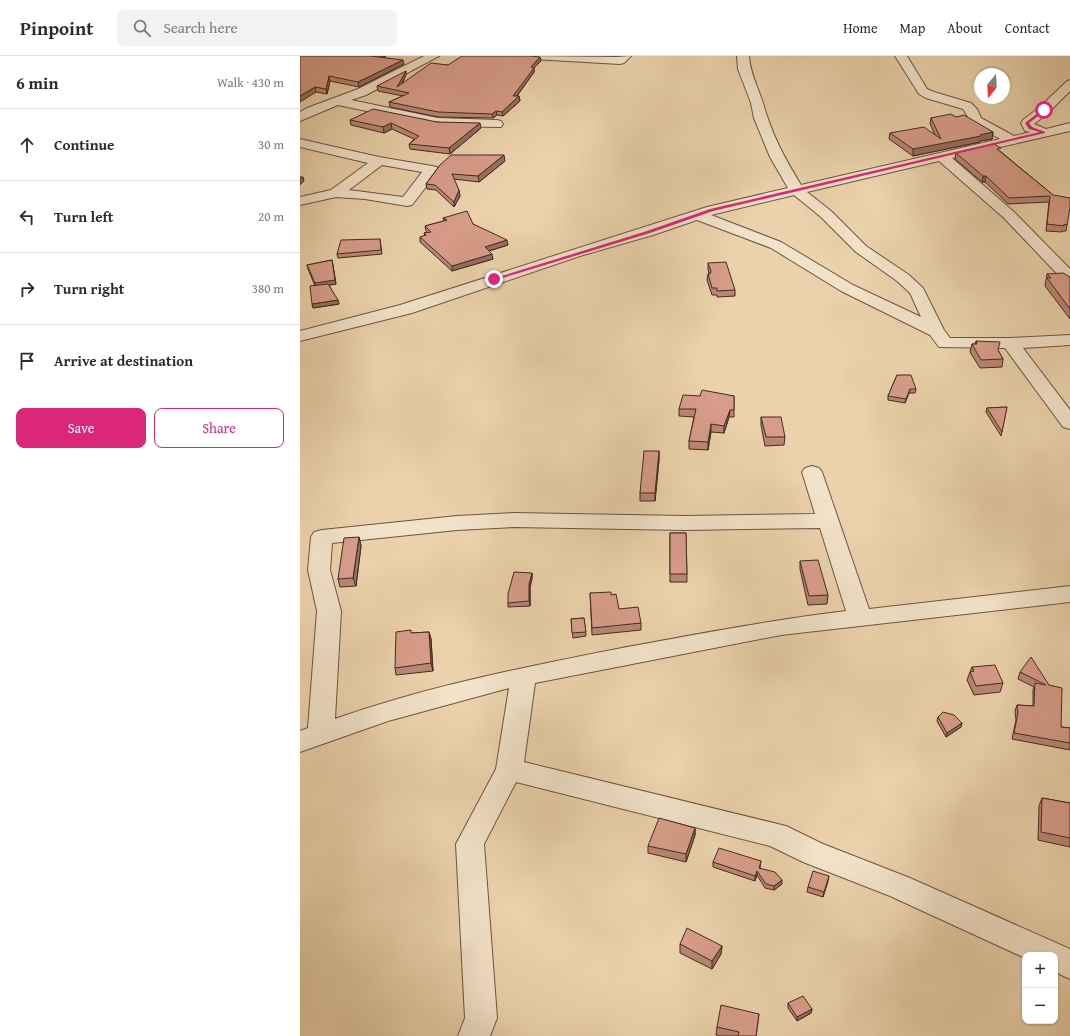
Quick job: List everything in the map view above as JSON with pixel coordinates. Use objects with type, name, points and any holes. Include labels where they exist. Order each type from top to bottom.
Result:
[{"type":"street","points":[[300,117],[336,101],[362,92],[433,56]]},
{"type":"street","points":[[533,56],[620,61],[625,56]]},
{"type":"street","points":[[743,56],[744,69],[757,103],[760,118],[777,157],[797,191],[826,214],[861,249],[903,278],[917,291],[936,331],[945,343],[1010,343],[1070,340]]},
{"type":"street","points":[[901,56],[923,91],[930,95],[967,106],[973,112],[976,120],[1012,140]]},
{"type":"street","points":[[1044,132],[1030,128],[1027,123],[1044,110],[1070,84]]},
{"type":"street","points":[[336,101],[438,122],[497,124]]},
{"type":"street","points":[[300,336],[406,309],[502,276],[648,232],[712,210],[1070,127]]},
{"type":"street","points":[[300,143],[379,161],[432,170],[417,187],[407,202],[365,195],[336,193],[300,201]]},
{"type":"street","points":[[941,156],[1009,215],[1070,278]]},
{"type":"street","points":[[336,193],[379,161]]},
{"type":"street","points":[[697,215],[776,245],[847,288],[936,331]]},
{"type":"street","points":[[1010,343],[1070,423]]},
{"type":"street","points":[[812,472],[860,618]]},
{"type":"street","points":[[829,521],[685,523],[514,520],[457,523],[322,537],[319,570],[329,611],[311,738],[417,703],[524,676],[781,627],[1069,595]]},
{"type":"street","points":[[474,1036],[481,1018],[470,844],[510,770],[524,676]]},
{"type":"street","points":[[510,770],[776,835],[813,853],[900,887],[1044,952]]},
{"type":"street","points":[[1058,958],[1070,964]]},
{"type":"building","points":[[300,56],[371,56],[403,60],[358,82],[329,76],[326,89],[315,87],[300,96]]},
{"type":"building","points":[[462,56],[540,57],[531,67],[534,68],[513,96],[519,96],[502,112],[496,111],[492,114],[438,112],[389,102],[409,93],[377,86],[406,71],[397,87],[431,63],[448,65]]},
{"type":"building","points":[[373,109],[437,122],[480,123],[449,148],[409,144],[419,136],[391,123],[383,127],[350,120]]},
{"type":"building","points":[[951,114],[956,117],[964,115],[993,132],[980,135],[981,136],[913,149],[890,133],[924,127],[941,139],[931,118]]},
{"type":"building","points":[[994,144],[1001,148],[997,149],[1053,195],[1070,198],[1067,225],[1047,224],[1050,196],[1009,198],[986,176],[983,176],[956,153]]},
{"type":"building","points":[[451,155],[504,155],[478,176],[452,174],[459,190],[454,202],[435,185],[426,184],[440,165]]},
{"type":"building","points":[[467,211],[473,224],[507,240],[485,247],[492,254],[452,266],[420,237],[426,235],[424,233],[431,232],[425,226],[447,220],[443,218]]},
{"type":"building","points":[[380,239],[381,250],[337,254],[341,240]]},
{"type":"building","points":[[332,260],[335,280],[315,283],[307,265]]},
{"type":"building","points":[[726,262],[735,290],[717,291],[717,288],[712,288],[708,274],[710,274],[711,271],[708,263]]},
{"type":"building","points":[[1063,273],[1070,277],[1070,309],[1047,278],[1051,278],[1047,274]]},
{"type":"building","points":[[328,284],[338,300],[312,304],[310,286]]},
{"type":"building","points":[[976,341],[1000,342],[998,350],[1003,359],[981,360],[972,344],[977,344]]},
{"type":"building","points":[[897,375],[911,375],[916,389],[910,389],[906,399],[888,396]]},
{"type":"building","points":[[702,390],[734,396],[734,410],[730,410],[724,426],[711,424],[708,442],[689,441],[696,409],[679,409],[683,395],[700,396]]},
{"type":"building","points":[[1007,407],[1002,432],[987,408]]},
{"type":"building","points":[[761,417],[781,417],[785,437],[766,437]]},
{"type":"building","points":[[644,451],[659,451],[655,493],[640,493]]},
{"type":"building","points":[[670,533],[686,533],[687,574],[670,574]]},
{"type":"building","points":[[359,537],[353,578],[338,579],[344,538]]},
{"type":"building","points":[[818,560],[828,595],[809,596],[800,561]]},
{"type":"building","points":[[514,572],[532,573],[529,584],[529,601],[508,603],[508,594]]},
{"type":"building","points":[[611,592],[611,595],[616,594],[619,609],[638,607],[641,623],[592,628],[590,593]]},
{"type":"building","points":[[584,618],[586,632],[572,633],[571,619]]},
{"type":"building","points":[[411,630],[411,633],[429,632],[431,663],[395,668],[396,632]]},
{"type":"building","points":[[1031,657],[1049,685],[1062,688],[1061,727],[1070,728],[1070,743],[1014,733],[1018,713],[1017,705],[1034,706],[1035,683],[1046,685],[1020,672]]},
{"type":"building","points":[[995,665],[1003,683],[976,686],[970,672],[974,671],[972,667]]},
{"type":"building","points":[[943,712],[954,715],[962,723],[947,733],[938,717]]},
{"type":"building","points":[[1042,798],[1070,803],[1070,838],[1041,832]]},
{"type":"building","points":[[659,818],[695,828],[686,854],[648,846]]},
{"type":"building","points":[[719,848],[761,861],[759,868],[775,872],[782,880],[774,886],[766,884],[757,871],[755,876],[713,862]]},
{"type":"building","points":[[813,871],[829,876],[824,892],[808,887]]},
{"type":"building","points":[[687,928],[722,946],[712,961],[680,944]]},
{"type":"building","points":[[803,996],[812,1009],[797,1017],[788,1003]]},
{"type":"building","points":[[721,1005],[759,1014],[756,1036],[738,1036],[739,1032],[717,1027]]},
{"type":"route","points":[[494,279],[575,253],[648,232],[712,210],[1044,132],[1030,128],[1027,123],[1044,110]]}]
